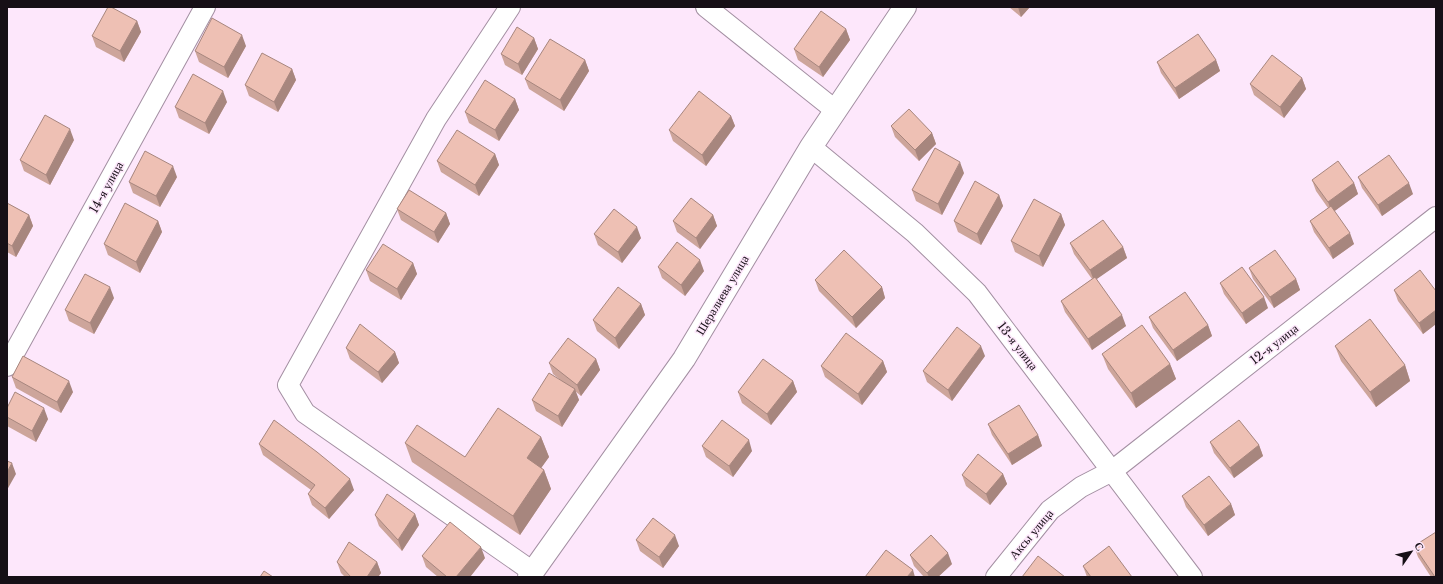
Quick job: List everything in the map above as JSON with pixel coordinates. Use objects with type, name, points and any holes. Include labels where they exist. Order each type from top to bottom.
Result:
[{"type":"street","name":"14-я улица","points":[[7,366],[205,7]]},
{"type":"street","points":[[510,7],[436,119],[288,385],[305,413],[531,574]]},
{"type":"street","points":[[706,7],[835,110]]},
{"type":"street","name":"Шералиева улица","points":[[531,574],[684,359],[811,147],[905,7]]},
{"type":"street","name":"13-я улица","points":[[811,147],[915,232],[977,292],[1192,577]]},
{"type":"street","name":"12-я улица","points":[[1112,471],[1436,217]]},
{"type":"street","name":"Аксы улица","points":[[996,577],[1050,510],[1081,487],[1112,471]]},
{"type":"building","points":[[108,7],[111,7],[137,21],[120,51],[92,36]]},
{"type":"building","points":[[821,11],[846,29],[819,67],[794,49]]},
{"type":"building","points":[[212,18],[242,35],[224,67],[195,51]]},
{"type":"building","points":[[517,27],[534,38],[518,64],[501,54]]},
{"type":"building","points":[[1198,34],[1216,60],[1175,88],[1157,62]]},
{"type":"building","points":[[550,39],[585,60],[560,100],[525,79]]},
{"type":"building","points":[[262,53],[292,69],[274,102],[245,85]]},
{"type":"building","points":[[1272,55],[1302,78],[1280,107],[1250,84]]},
{"type":"building","points":[[193,74],[223,91],[205,123],[175,107]]},
{"type":"building","points":[[485,80],[515,99],[495,130],[465,112]]},
{"type":"building","points":[[699,91],[731,116],[702,155],[669,130]]},
{"type":"building","points":[[909,109],[932,133],[915,150],[891,126]]},
{"type":"building","points":[[45,115],[70,129],[46,175],[20,160]]},
{"type":"building","points":[[457,130],[495,154],[475,185],[437,161]]},
{"type":"building","points":[[935,148],[960,162],[938,204],[912,190]]},
{"type":"building","points":[[145,151],[173,166],[156,196],[129,182]]},
{"type":"building","points":[[1389,155],[1409,183],[1378,205],[1358,177]]},
{"type":"building","points":[[1338,161],[1354,183],[1328,202],[1312,180]]},
{"type":"building","points":[[975,181],[999,195],[977,234],[954,221]]},
{"type":"building","points":[[409,190],[446,213],[434,232],[397,209]]},
{"type":"building","points":[[691,198],[713,215],[696,238],[673,221]]},
{"type":"building","points":[[1034,199],[1061,214],[1039,256],[1011,241]]},
{"type":"building","points":[[7,203],[29,215],[12,246],[7,243]]},
{"type":"building","points":[[125,203],[158,221],[136,262],[104,244]]},
{"type":"building","points":[[1331,206],[1350,233],[1329,248],[1310,221]]},
{"type":"building","points":[[614,209],[637,227],[618,252],[594,234]]},
{"type":"building","points":[[1103,220],[1123,247],[1090,270],[1070,243]]},
{"type":"building","points":[[677,242],[700,260],[681,285],[658,267]]},
{"type":"building","points":[[383,244],[413,263],[397,289],[366,270]]},
{"type":"building","points":[[844,250],[882,287],[852,317],[815,280]]},
{"type":"building","points":[[1275,250],[1296,279],[1270,297],[1249,268]]},
{"type":"building","points":[[1242,267],[1264,297],[1242,313],[1220,283]]},
{"type":"building","points":[[1420,270],[1436,291],[1436,310],[1419,323],[1394,290]]},
{"type":"building","points":[[85,274],[110,287],[90,323],[65,310]]},
{"type":"building","points":[[1095,277],[1122,315],[1088,339],[1061,301]]},
{"type":"building","points":[[618,287],[641,304],[615,338],[593,320]]},
{"type":"building","points":[[1185,292],[1208,325],[1173,350],[1149,317]]},
{"type":"building","points":[[1370,319],[1405,365],[1370,392],[1335,346]]},
{"type":"building","points":[[360,324],[395,352],[378,372],[346,348]]},
{"type":"building","points":[[1142,325],[1170,364],[1131,393],[1102,354]]},
{"type":"building","points":[[957,327],[981,346],[948,390],[923,371]]},
{"type":"building","points":[[846,333],[883,361],[858,394],[821,366]]},
{"type":"building","points":[[568,338],[596,359],[577,385],[549,363]]},
{"type":"building","points":[[23,356],[69,381],[57,402],[12,377]]},
{"type":"building","points":[[763,359],[793,381],[767,414],[738,392]]},
{"type":"building","points":[[549,373],[575,389],[558,416],[532,400]]},
{"type":"building","points":[[15,392],[44,408],[32,431],[7,417],[7,408]]},
{"type":"building","points":[[1019,405],[1038,435],[1008,454],[988,424]]},
{"type":"building","points":[[498,408],[541,437],[527,458],[544,470],[513,516],[405,443],[417,425],[465,457]]},
{"type":"building","points":[[274,420],[350,479],[325,508],[308,494],[315,485],[259,444]]},
{"type":"building","points":[[722,420],[749,440],[729,466],[702,446]]},
{"type":"building","points":[[1239,420],[1259,445],[1230,468],[1210,442]]},
{"type":"building","points":[[978,454],[1003,474],[986,494],[962,475]]},
{"type":"building","points":[[7,461],[12,463],[7,472]]},
{"type":"building","points":[[1209,476],[1231,504],[1204,525],[1182,496]]},
{"type":"building","points":[[387,494],[415,514],[398,540],[375,515]]},
{"type":"building","points":[[653,518],[675,535],[659,557],[636,540]]},
{"type":"building","points":[[450,522],[481,547],[456,577],[447,577],[422,556]]},
{"type":"building","points":[[1436,532],[1436,577],[1435,577],[1414,546]]},
{"type":"building","points":[[931,535],[948,553],[927,573],[910,555]]},
{"type":"building","points":[[349,542],[377,562],[367,577],[351,577],[337,562]]},
{"type":"building","points":[[1109,546],[1132,577],[1091,577],[1083,566]]},
{"type":"building","points":[[886,550],[913,570],[907,577],[865,577]]},
{"type":"building","points":[[1038,556],[1065,577],[1022,577]]},
{"type":"building","points":[[264,571],[273,577],[260,577]]}]
